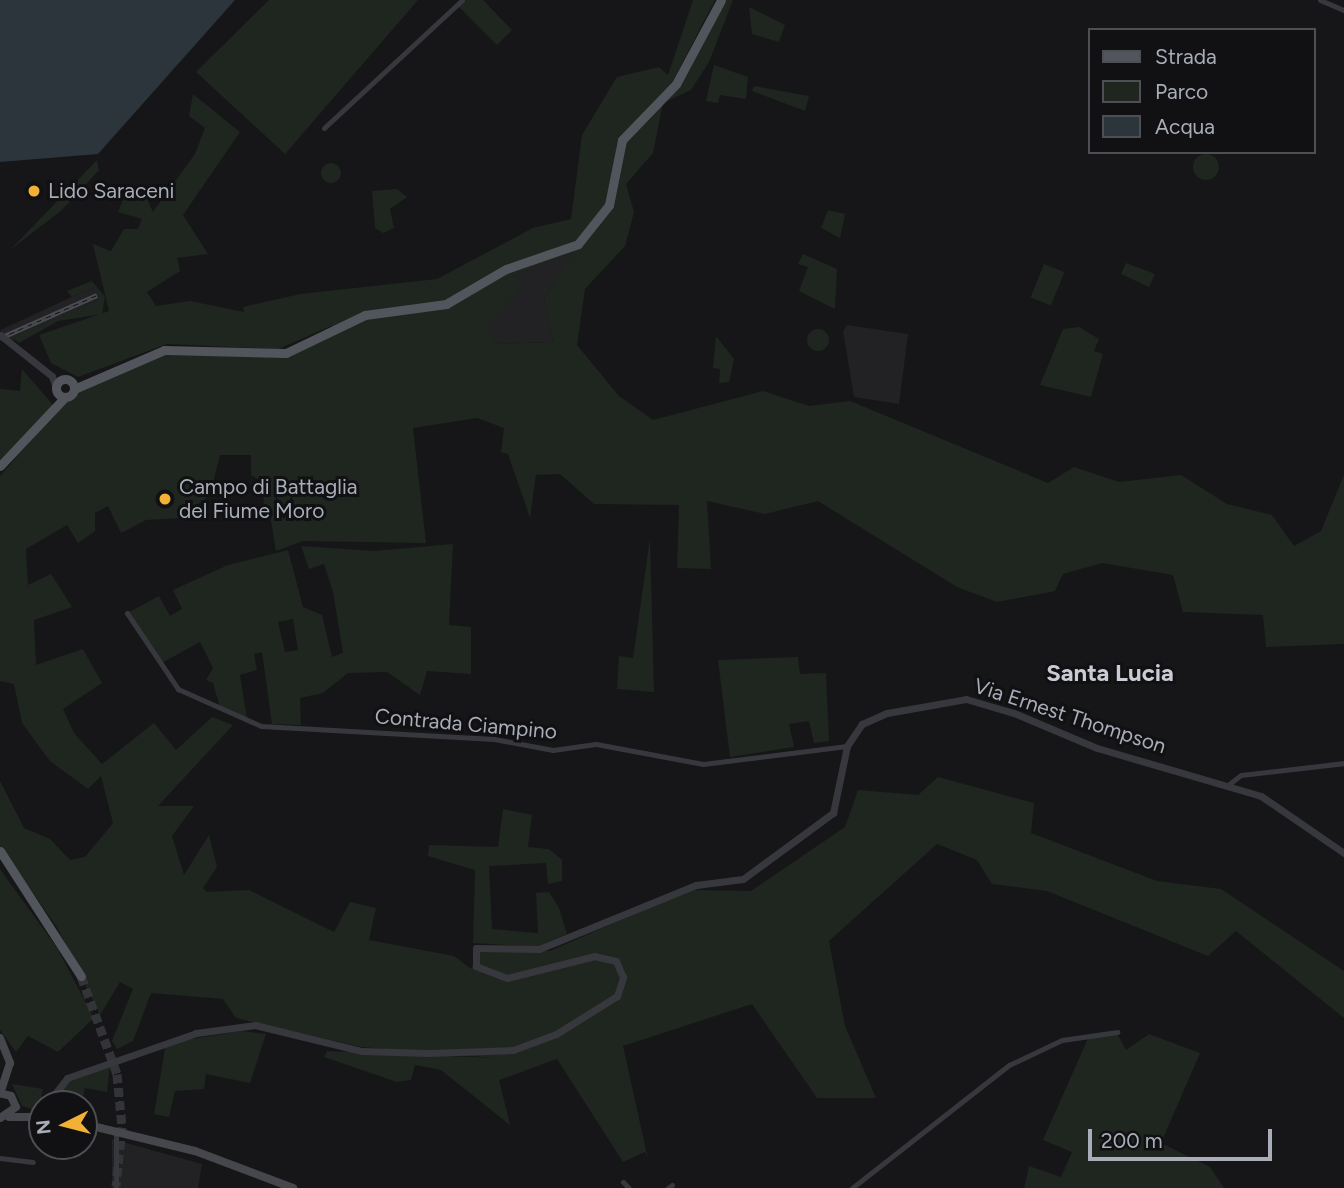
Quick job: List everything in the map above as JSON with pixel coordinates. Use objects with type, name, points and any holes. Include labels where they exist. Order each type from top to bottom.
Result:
[{"type":"main road","points":[[0,466],[57,408],[60,394],[69,384],[88,383],[175,348],[286,353],[365,315],[446,304],[506,269],[578,244],[612,197],[622,140],[676,84],[721,0]]},
{"type":"main road","points":[[60,394],[69,384]]},
{"type":"main road","points":[[0,851],[81,976]]},
{"type":"main road","points":[[0,860],[28,891]]},
{"type":"main road","points":[[0,1038],[9,1054],[11,1096],[16,1107],[28,1112]]},
{"type":"main road","points":[[8,1074],[0,1093],[11,1096]]},
{"type":"main road","points":[[5,1118],[16,1107]]},
{"type":"main road","points":[[5,1118],[28,1117]]},
{"type":"main road","points":[[98,1127],[195,1151],[293,1188]]},
{"type":"street","points":[[324,128],[462,0]]},
{"type":"street","points":[[1320,0],[1344,10]]},
{"type":"street","points":[[0,335],[52,376],[69,384]]},
{"type":"street","points":[[52,376],[60,394]]},
{"type":"street","name":"Contrada Ciampino","points":[[127,613],[178,689],[261,726],[494,739],[553,750],[596,744],[703,764],[847,746]]},
{"type":"street","name":"Via Ernest Thompson","points":[[58,1090],[67,1078],[196,1033],[255,1025],[362,1051],[428,1053],[513,1050],[556,1034],[617,996],[623,977],[616,961],[595,956],[507,978],[476,966],[476,948],[539,949],[696,885],[743,879],[833,813],[847,746],[862,724],[879,715],[966,699],[1097,748],[1261,796],[1344,853]]},
{"type":"street","points":[[1228,785],[1241,775],[1344,763]]},
{"type":"street","points":[[852,1188],[1009,1065],[1062,1040],[1117,1032]]},
{"type":"street","points":[[116,1130],[116,1188]]},
{"type":"street","points":[[0,1158],[33,1162]]},
{"type":"street","points":[[623,1182],[629,1188]]},
{"type":"shaded area","points":[[575,251],[544,299],[553,342],[497,344],[487,330],[511,276]]},
{"type":"shaded area","points":[[93,287],[99,300],[6,343],[1,330]]},
{"type":"shaded area","points":[[847,325],[908,334],[899,404],[854,397],[843,331]]},
{"type":"shaded area","points":[[112,1139],[202,1164],[198,1188],[112,1188]]},
{"type":"green space","points":[[269,0],[418,0],[285,154],[196,72]]},
{"type":"green space","points":[[466,0],[483,0],[512,30],[497,45],[459,7]]},
{"type":"green space","points":[[693,0],[715,0],[664,98],[690,69],[725,0],[733,0],[709,62],[691,90],[663,103],[653,153],[626,184],[634,212],[625,246],[585,289],[577,345],[619,396],[653,420],[763,391],[809,406],[850,401],[1048,483],[1074,467],[1119,482],[1181,475],[1227,504],[1272,515],[1294,546],[1321,531],[1344,475],[1344,644],[1266,647],[1263,615],[1183,612],[1173,575],[1102,563],[1063,574],[1055,591],[997,602],[957,587],[818,501],[765,514],[707,501],[711,569],[677,568],[679,505],[594,504],[560,474],[536,475],[530,518],[508,454],[501,452],[504,428],[477,418],[413,428],[426,543],[303,541],[276,551],[270,515],[264,515],[263,482],[251,475],[251,455],[220,455],[210,495],[180,518],[146,520],[121,533],[108,506],[95,513],[95,531],[78,543],[67,525],[26,549],[28,585],[51,574],[72,607],[34,620],[36,665],[83,649],[102,683],[63,709],[74,733],[102,764],[154,723],[176,750],[212,717],[233,725],[158,806],[194,806],[172,836],[184,875],[209,835],[217,867],[203,888],[207,892],[249,890],[334,932],[350,902],[376,908],[369,940],[454,956],[471,969],[480,949],[550,951],[690,890],[751,891],[845,827],[858,790],[918,795],[938,777],[1034,803],[1031,833],[1157,881],[1221,889],[1344,971],[1344,1018],[1236,931],[1208,956],[1047,891],[992,884],[977,860],[937,844],[829,941],[845,1026],[876,1098],[817,1098],[752,1004],[623,1046],[648,1159],[645,1152],[623,1162],[557,1059],[499,1080],[510,1125],[441,1070],[415,1065],[411,1080],[397,1082],[324,1057],[327,1051],[497,1058],[361,1047],[236,1018],[223,999],[151,993],[133,1041],[117,1049],[112,1041],[133,989],[120,982],[100,1015],[58,929],[0,845],[0,781],[24,828],[50,839],[70,860],[85,857],[113,823],[101,776],[88,789],[50,761],[22,723],[14,684],[0,681],[0,476],[75,391],[158,355],[285,357],[338,330],[331,326],[278,349],[167,344],[78,377],[51,363],[39,335],[109,311],[93,244],[111,251],[124,229],[138,229],[142,219],[118,212],[128,187],[142,188],[153,212],[195,154],[205,128],[189,116],[193,94],[240,132],[183,215],[208,254],[177,258],[180,271],[147,292],[156,306],[190,301],[244,312],[243,307],[300,294],[437,279],[533,228],[571,219],[582,135],[617,77],[659,67],[668,75]],"holes":[[[574,252],[544,299],[553,342],[497,344],[487,329],[523,284],[512,276]]]},
{"type":"green space","points":[[749,7],[785,25],[779,42],[752,34]]},
{"type":"green space","points":[[714,65],[748,77],[746,99],[720,95],[718,103],[706,101]]},
{"type":"green space","points":[[754,86],[809,96],[805,111],[752,91]]},
{"type":"green space","points":[[1206,154],[1215,158],[1219,167],[1215,176],[1206,180],[1197,176],[1193,167],[1197,158]]},
{"type":"green space","points":[[97,160],[99,170],[62,210],[10,250]]},
{"type":"green space","points":[[327,163],[335,163],[341,173],[335,183],[327,183],[321,177],[321,169]]},
{"type":"green space","points":[[397,189],[407,197],[390,209],[394,228],[383,233],[375,228],[372,191]]},
{"type":"green space","points":[[828,210],[845,214],[840,238],[821,228]]},
{"type":"green space","points":[[803,254],[837,269],[835,309],[799,291],[808,267],[798,264]]},
{"type":"green space","points":[[1126,263],[1155,274],[1149,287],[1121,274]]},
{"type":"green space","points":[[1044,264],[1064,272],[1051,306],[1031,297]]},
{"type":"green space","points":[[92,281],[105,297],[102,314],[58,321],[19,343],[12,338],[99,300],[93,287],[72,297],[67,291]]},
{"type":"green space","points":[[1079,327],[1099,339],[1094,351],[1103,354],[1091,397],[1040,385],[1063,329]]},
{"type":"green space","points":[[818,329],[826,332],[829,340],[826,348],[818,351],[810,348],[807,340],[810,332]]},
{"type":"green space","points":[[716,336],[734,359],[729,382],[719,383],[720,369],[713,368]]},
{"type":"green space","points":[[22,369],[53,405],[0,463],[0,389],[20,391]]},
{"type":"green space","points":[[650,538],[654,692],[617,689],[619,656],[633,658]]},
{"type":"green space","points":[[453,544],[449,625],[471,627],[471,674],[427,671],[420,695],[387,672],[348,673],[323,693],[300,698],[301,725],[272,724],[262,652],[254,654],[257,670],[240,675],[247,719],[220,708],[213,683],[206,680],[213,668],[200,642],[160,664],[129,612],[159,596],[170,616],[182,609],[173,590],[228,565],[288,550],[303,607],[322,615],[332,657],[343,653],[333,592],[324,564],[309,569],[301,546],[374,551]],"holes":[[[293,619],[298,650],[285,652],[278,622]]]},
{"type":"green space","points":[[798,657],[800,674],[826,673],[829,741],[814,743],[809,721],[789,724],[794,747],[730,757],[718,660]]},
{"type":"green space","points":[[503,809],[532,815],[528,847],[549,849],[562,860],[562,881],[548,884],[546,863],[489,866],[492,929],[538,933],[536,893],[549,892],[559,908],[567,934],[537,947],[473,943],[475,870],[428,856],[429,845],[498,847]]},
{"type":"green space","points":[[0,869],[57,948],[94,1018],[58,1052],[28,1036],[16,1052],[0,1030]]},
{"type":"green space","points":[[242,1031],[266,1034],[250,1083],[206,1074],[204,1089],[175,1091],[169,1117],[154,1114],[166,1043]]},
{"type":"green space","points":[[1149,1034],[1200,1053],[1161,1143],[1210,1167],[1224,1188],[1024,1188],[1029,1166],[1061,1177],[1072,1152],[1043,1140],[1089,1036],[1118,1035],[1126,1050]]},
{"type":"green space","points":[[110,1065],[107,1092],[85,1088],[61,1090],[67,1081]]},
{"type":"green space","points":[[12,1084],[43,1089],[28,1090],[28,1108],[22,1106]]},
{"type":"water","points":[[0,0],[235,0],[98,154],[0,162]]},
{"type":"tunnel","points":[[81,976],[117,1074],[122,1127],[116,1186]]},
{"type":"railway","points":[[0,338],[97,295]]},
{"type":"place","name":"Lido Saraceni","points":[[34,191]]},
{"type":"place","name":"Campo di Battaglia del Fiume Moro","points":[[165,499]]},
{"type":"district","name":"Santa Lucia","points":[[1110,673]]}]
